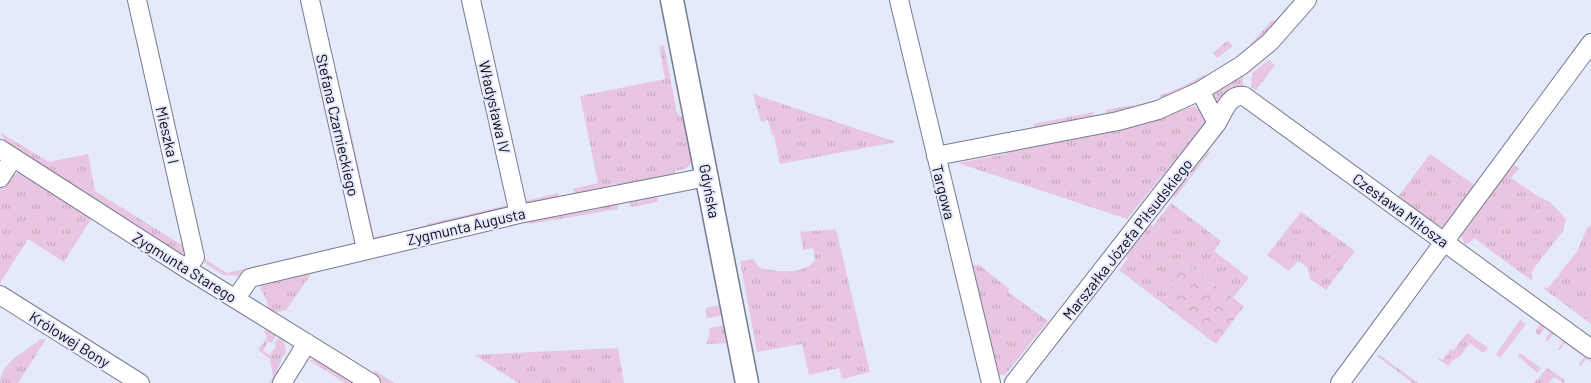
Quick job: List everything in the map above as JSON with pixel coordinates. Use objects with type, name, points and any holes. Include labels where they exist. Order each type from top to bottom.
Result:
[{"type":"street","name":"Mieszka I","points":[[137,0],[196,256],[187,269]]},
{"type":"street","name":"Stefana Czarnieckiego","points":[[310,0],[366,249]]},
{"type":"street","name":"Władysława IV","points":[[471,0],[519,214]]},
{"type":"street","name":"Gdyńska","points":[[672,0],[747,383]]},
{"type":"street","name":"Targowa","points":[[899,0],[991,383]]},
{"type":"street","points":[[936,156],[1118,121],[1158,110],[1200,91],[1242,65],[1270,42],[1307,0]]},
{"type":"street","points":[[1340,383],[1591,43]]},
{"type":"street","points":[[1200,91],[1217,123]]},
{"type":"street","name":"Czesława Miłosza","points":[[1217,123],[1231,99],[1238,95],[1244,96],[1591,349]]},
{"type":"street","name":"Marszałka Józefa Piłsudskiego","points":[[1024,380],[1217,123]]},
{"type":"street","name":"Zygmunta Starego","points":[[6,154],[371,383]]},
{"type":"street","points":[[0,178],[6,154]]},
{"type":"street","name":"Zygmunta Augusta","points":[[236,298],[250,278],[519,214],[707,177]]},
{"type":"street","name":"Królowej Bony","points":[[0,294],[140,383]]},
{"type":"street","points":[[282,383],[307,342]]},
{"type":"green space","points":[[1272,20],[1277,23],[1252,48],[1250,45]]},
{"type":"green space","points":[[1227,41],[1233,46],[1217,58],[1213,53]]},
{"type":"green space","points":[[664,45],[677,113],[685,120],[692,159],[690,165],[675,171],[676,175],[639,184],[616,184],[575,194],[573,189],[598,183],[580,96],[665,79],[659,46]]},
{"type":"green space","points":[[1269,60],[1275,65],[1256,90],[1251,88],[1252,73]]},
{"type":"green space","points":[[1205,74],[1206,78],[1161,98],[1159,96],[1184,86]]},
{"type":"green space","points":[[1243,74],[1243,88],[1216,104],[1212,97],[1215,92]]},
{"type":"green space","points":[[753,94],[896,142],[780,164],[774,135],[772,135],[768,120],[761,122]]},
{"type":"green space","points":[[1133,105],[1132,109],[1107,114],[1105,110]]},
{"type":"green space","points":[[1194,106],[1201,111],[1207,124],[1203,130],[1199,131],[1127,219],[958,163],[1006,154],[1009,149],[1172,113]]},
{"type":"green space","points":[[1094,112],[1093,116],[1035,127],[1033,124]]},
{"type":"green space","points":[[348,119],[374,237],[384,235],[385,240],[373,241],[371,238],[341,120]]},
{"type":"green space","points":[[1,133],[49,162],[88,154],[95,191],[185,247],[185,253],[180,257],[60,179],[42,164],[13,148]]},
{"type":"green space","points":[[1210,152],[1175,198],[1173,195]]},
{"type":"green space","points":[[1430,154],[1476,186],[1445,227],[1440,228],[1398,197]]},
{"type":"green space","points":[[515,157],[525,201],[558,193],[558,200],[528,204],[522,201],[512,158]]},
{"type":"green space","points":[[1514,165],[1519,168],[1511,178],[1539,197],[1550,202],[1566,219],[1563,231],[1534,268],[1532,281],[1474,238],[1465,244],[1461,236]]},
{"type":"green space","points":[[21,172],[93,216],[64,262],[28,239],[0,283],[0,189],[10,176]]},
{"type":"green space","points":[[656,191],[658,202],[630,207],[629,196]]},
{"type":"green space","points":[[617,198],[618,209],[530,224],[529,215]]},
{"type":"green space","points":[[1171,203],[1221,241],[1214,251],[1249,278],[1233,298],[1182,261],[1176,269],[1170,293],[1162,303],[1119,270],[1128,258],[1125,256],[1150,224],[1153,226]]},
{"type":"green space","points":[[508,205],[510,209],[429,229],[427,224]]},
{"type":"green space","points":[[1301,212],[1355,251],[1326,290],[1310,279],[1308,268],[1298,261],[1289,271],[1267,255]]},
{"type":"green space","points":[[1591,225],[1591,324],[1542,287],[1549,287],[1554,279],[1558,277],[1577,252],[1587,228]]},
{"type":"green space","points":[[836,229],[870,372],[842,379],[839,368],[809,375],[802,344],[757,352],[740,261],[753,259],[760,268],[774,271],[803,269],[815,261],[813,248],[803,250],[800,232]]},
{"type":"green space","points":[[196,232],[199,232],[205,259],[227,273],[260,265],[261,270],[241,276],[223,275],[206,264],[201,254]]},
{"type":"green space","points":[[1182,261],[1244,306],[1216,344],[1162,303],[1170,293],[1176,269]]},
{"type":"green space","points":[[971,265],[979,265],[1009,289],[1008,292],[1048,321],[1005,375],[996,375]]},
{"type":"green space","points":[[299,272],[311,274],[286,310],[276,312],[270,310],[260,288],[265,280]]},
{"type":"green space","points":[[721,305],[723,315],[707,318],[705,308]]},
{"type":"green space","points":[[1520,320],[1526,324],[1500,358],[1496,354]]},
{"type":"green space","points":[[1541,323],[1591,360],[1591,362],[1586,359],[1580,367],[1579,364],[1584,357],[1565,343],[1558,350],[1563,341],[1554,334],[1546,341],[1550,332],[1545,328],[1537,335],[1536,330]]},
{"type":"green space","points":[[726,325],[729,343],[706,344],[710,333],[709,328]]},
{"type":"green space","points":[[266,329],[276,335],[272,343],[268,341],[263,351],[270,355],[279,337],[284,342],[286,349],[286,354],[282,357],[274,383],[269,383],[273,377],[270,359],[258,350],[267,338],[264,331]]},
{"type":"green space","points":[[1467,333],[1488,348],[1483,353],[1470,343],[1460,356],[1448,366],[1438,359],[1439,357],[1443,360]]},
{"type":"green space","points":[[41,339],[46,339],[18,383],[0,383],[1,376],[10,363]]},
{"type":"green space","points":[[618,348],[624,383],[519,383],[474,355]]},
{"type":"green space","points":[[1520,353],[1541,368],[1537,373],[1519,357]]},
{"type":"green space","points":[[1378,354],[1418,383],[1413,383],[1377,356]]},
{"type":"green space","points":[[319,359],[359,383],[345,383],[309,360]]},
{"type":"green space","points":[[1547,368],[1565,380],[1564,383],[1554,377],[1549,383],[1534,383]]},
{"type":"green space","points":[[374,370],[394,383],[383,383],[374,377]]}]
